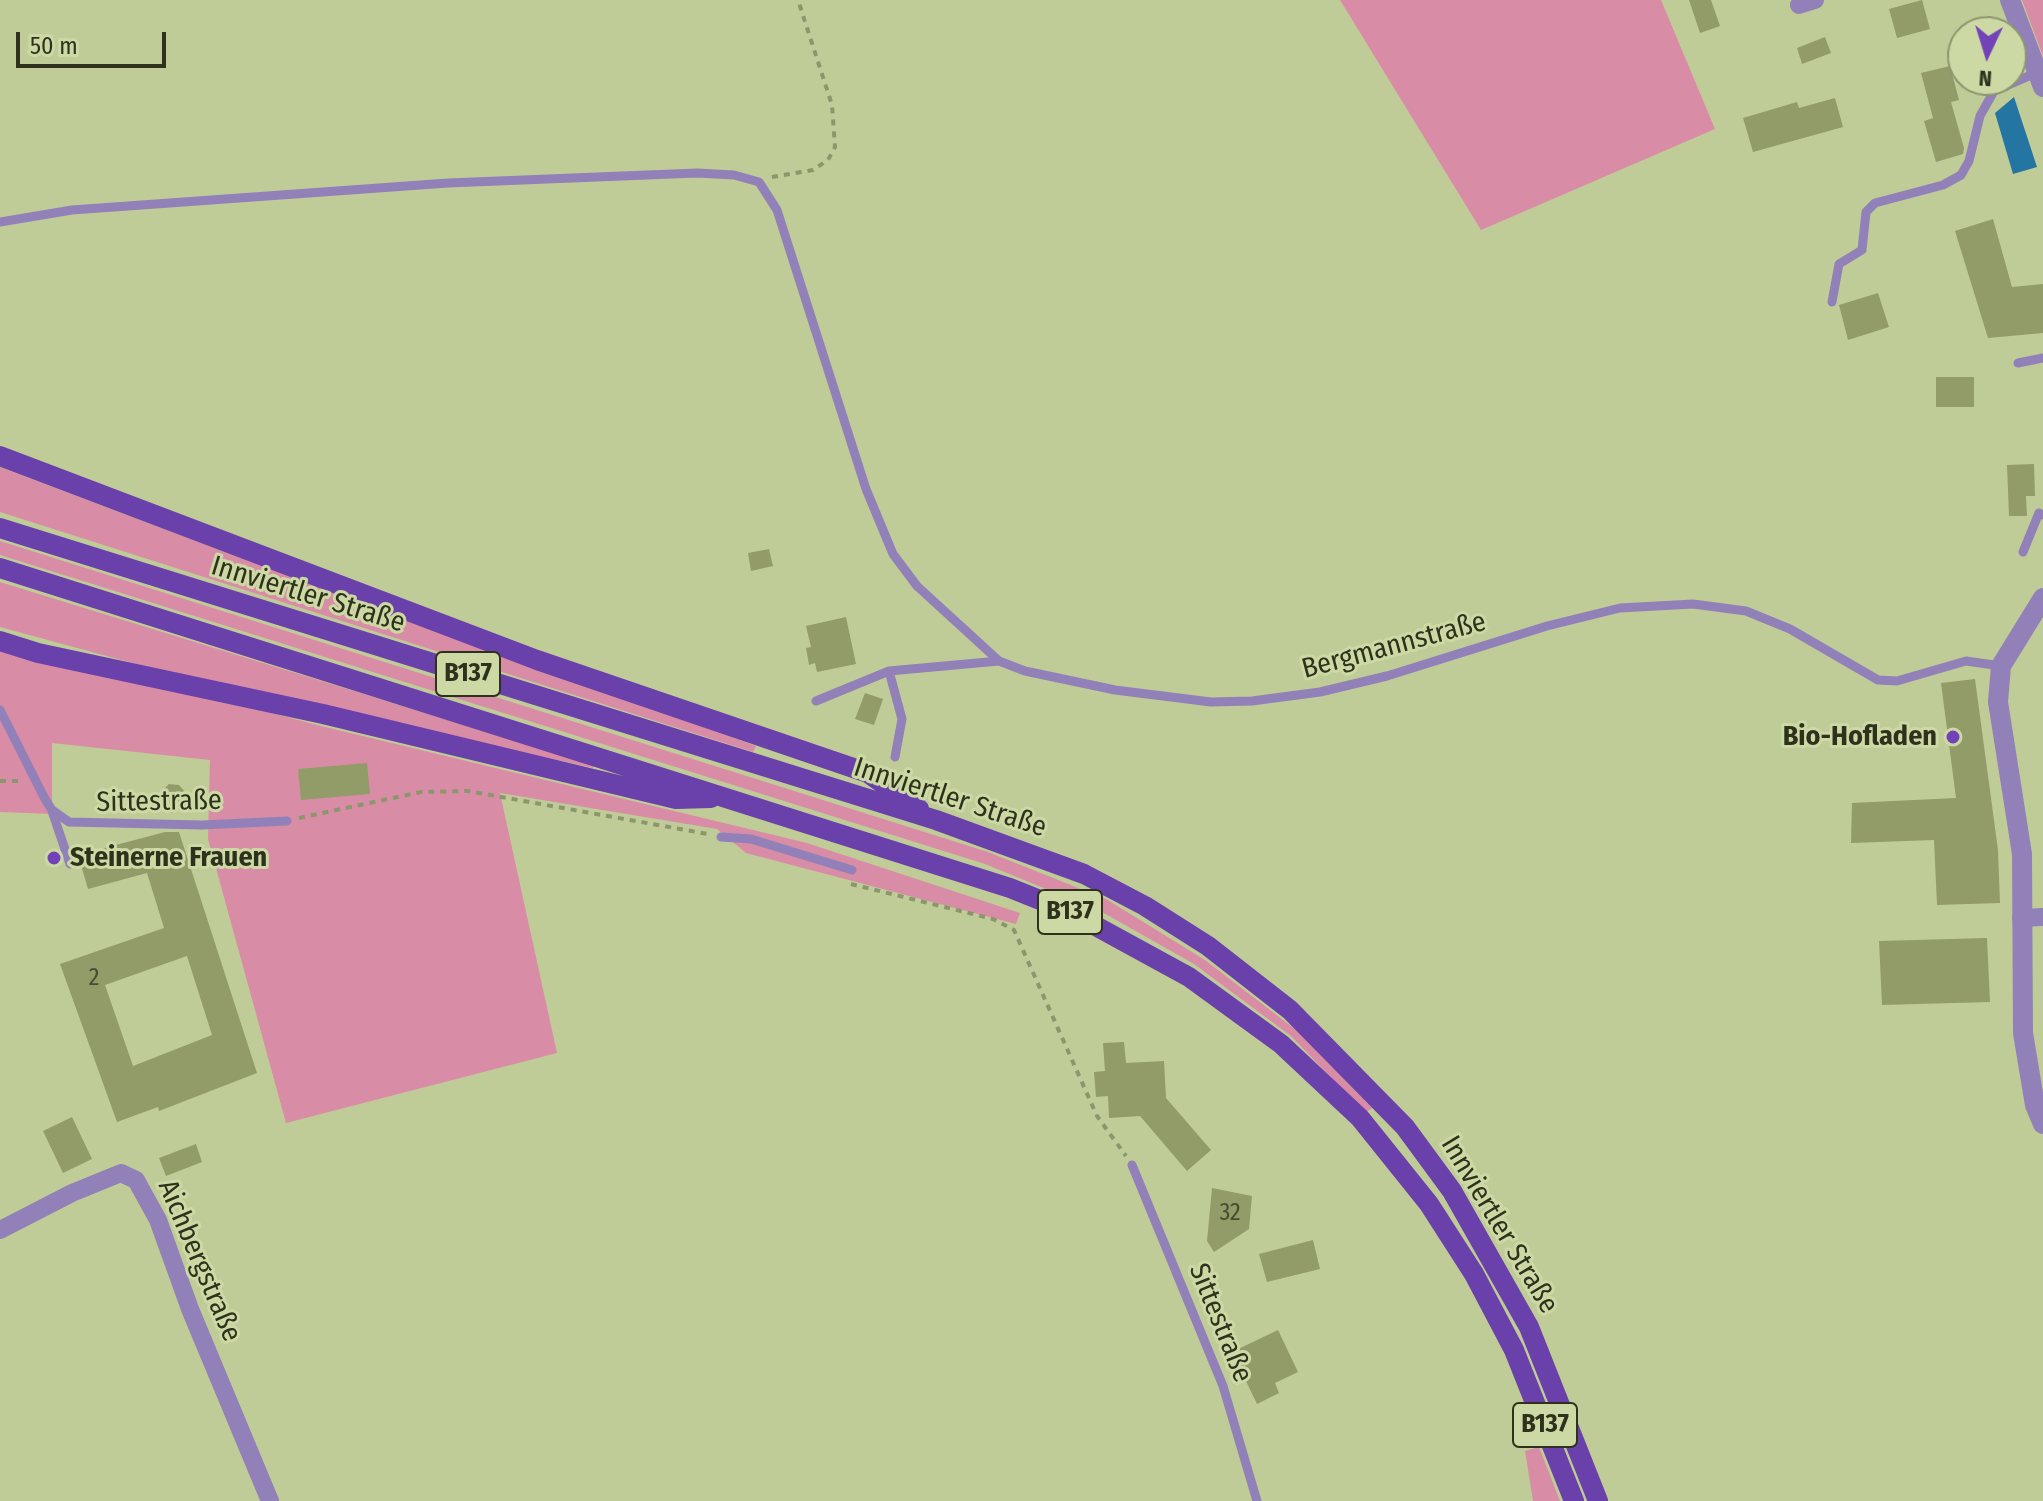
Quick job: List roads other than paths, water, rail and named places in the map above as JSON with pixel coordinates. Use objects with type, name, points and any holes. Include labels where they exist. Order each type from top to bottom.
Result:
[{"type":"main road","points":[[0,456],[537,660],[868,773],[936,820]]},
{"type":"main road","name":"Innviertler Straße","points":[[0,528],[936,820],[1084,874],[1145,906],[1208,946],[1279,1000],[1351,1069],[1424,1153],[1493,1259],[1529,1327],[1598,1501]]},
{"type":"main road","name":"Innviertler Straße","points":[[0,568],[866,840],[1070,912],[1189,977],[1281,1044],[1360,1118],[1429,1204],[1474,1274],[1514,1350],[1574,1501]]},
{"type":"main road","points":[[0,641],[38,653],[323,714],[676,799],[731,798]]},
{"type":"street","points":[[2010,0],[2040,79]]},
{"type":"street","points":[[2043,598],[2001,666],[1998,702],[2022,854],[2023,1033],[2035,1105],[2043,1124]]},
{"type":"street","points":[[2021,918],[2043,917]]},
{"type":"street","name":"Aichbergstraße","points":[[0,1230],[72,1193],[121,1173],[136,1180],[158,1220],[190,1309],[270,1501]]},
{"type":"lane","points":[[1832,302],[1839,264],[1862,250],[1866,212],[1875,203],[1943,185],[1961,175],[1969,161],[1980,116],[1994,91],[2040,79]]},
{"type":"lane","name":"Bergmannstraße","points":[[0,222],[72,210],[448,183],[697,173],[734,175],[759,182],[777,210],[866,489],[893,554],[917,586],[999,661],[1025,671],[1115,690],[1211,702],[1252,701],[1320,692],[1387,676],[1547,626],[1620,608],[1693,604],[1746,611],[1790,629],[1878,680],[1897,681],[1966,661],[2001,666]]},
{"type":"lane","points":[[2018,363],[2043,358]]},
{"type":"lane","points":[[2023,552],[2039,513],[2043,515]]},
{"type":"lane","points":[[816,701],[889,671],[999,661]]},
{"type":"lane","points":[[889,671],[902,719],[895,757]]},
{"type":"lane","points":[[0,710],[52,810],[70,864]]},
{"type":"lane","name":"Sittestraße","points":[[52,810],[69,822],[83,825],[287,821]]},
{"type":"lane","points":[[721,837],[751,839],[852,870]]},
{"type":"lane","name":"Sittestraße","points":[[1132,1165],[1223,1386],[1257,1501]]},
{"type":"water","points":[[2014,97],[2037,167],[2013,174],[1995,113]]},
{"type":"place","name":"Bio-Hofladen","points":[[1953,737]]},
{"type":"place","name":"Steinerne Frauen","points":[[54,858]]}]
